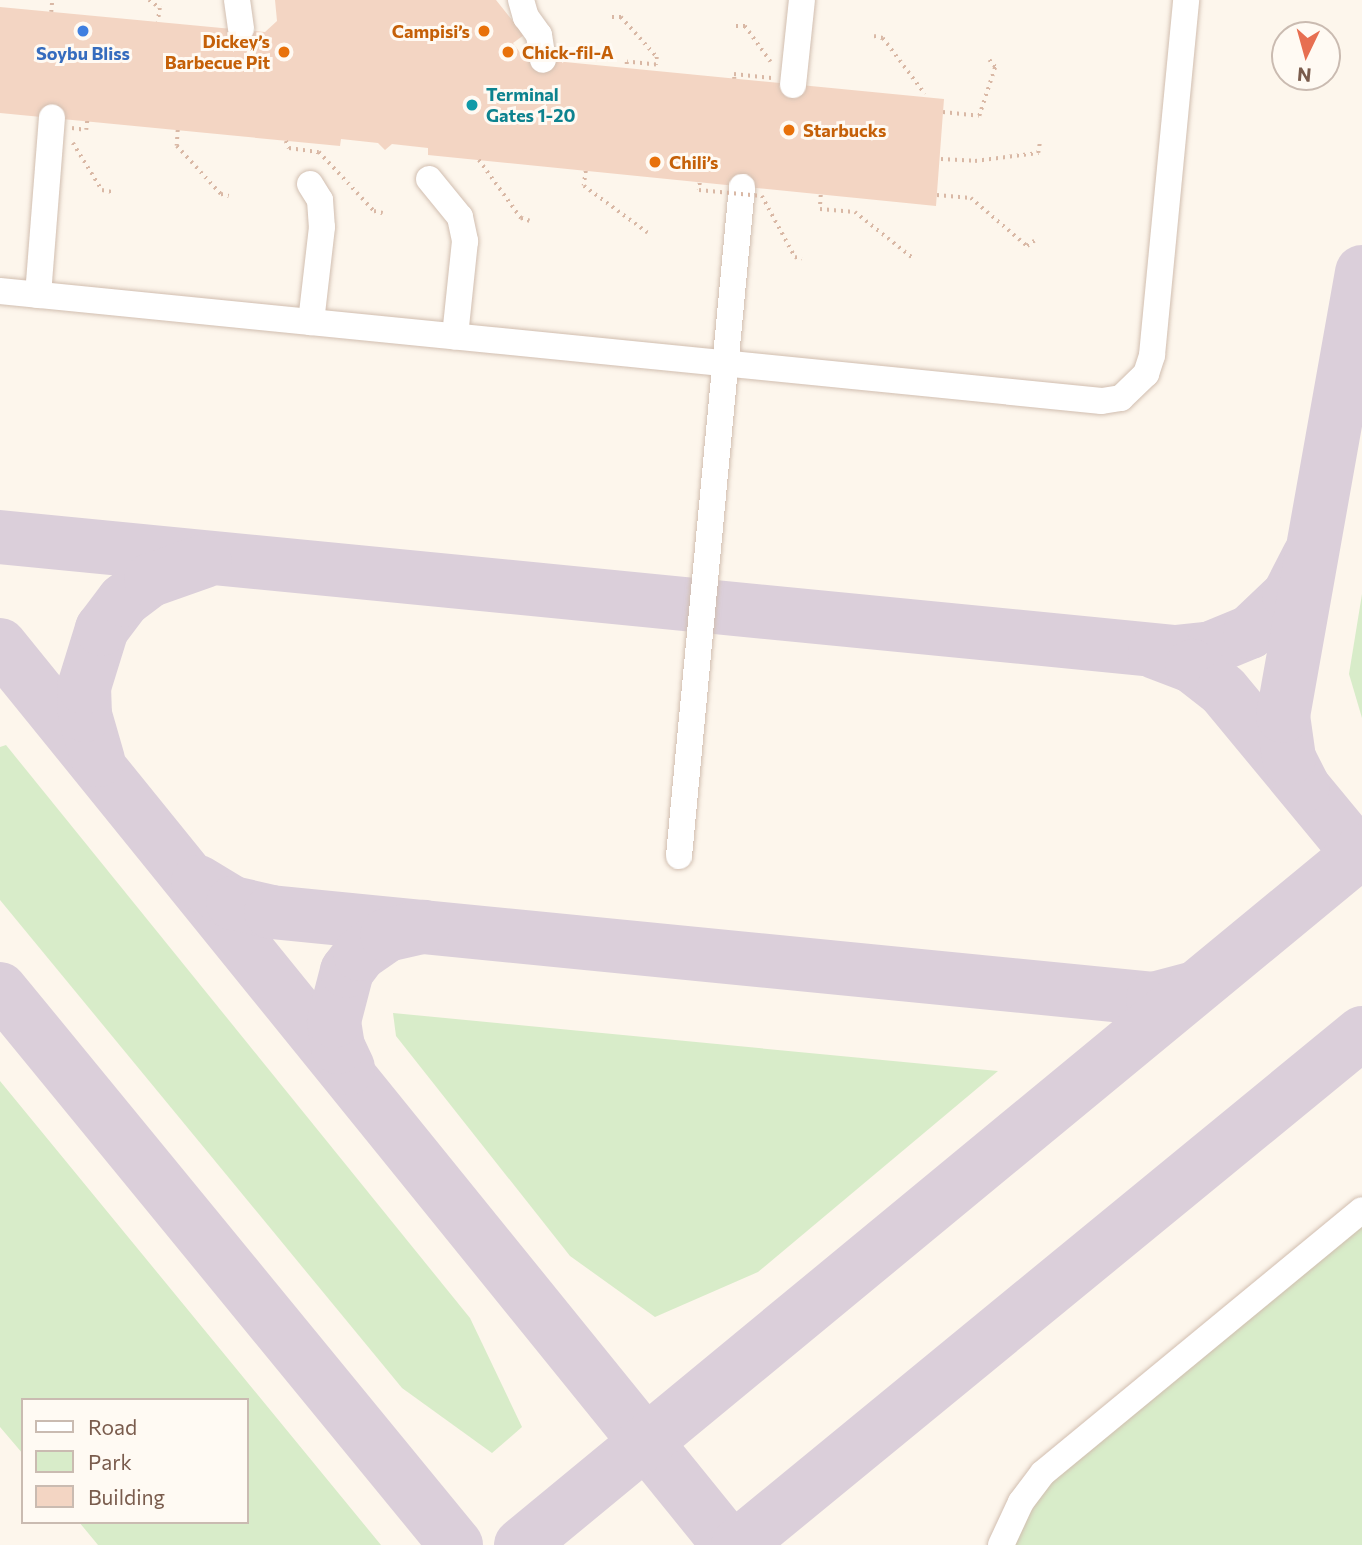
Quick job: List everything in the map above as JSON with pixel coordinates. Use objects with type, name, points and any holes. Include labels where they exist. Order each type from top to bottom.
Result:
[{"type":"lane","points":[[237,0],[241,29]]},
{"type":"lane","points":[[521,0],[539,35],[543,60]]},
{"type":"lane","points":[[793,85],[802,0]]},
{"type":"lane","points":[[0,291],[1102,401],[1134,389],[1152,355],[1186,0]]},
{"type":"lane","points":[[38,295],[52,118]]},
{"type":"lane","points":[[429,179],[460,217],[465,241],[455,336]]},
{"type":"lane","points":[[310,184],[320,200],[322,226],[311,322]]},
{"type":"lane","points":[[679,856],[742,187]]},
{"type":"lane","points":[[1001,1545],[1021,1502],[1043,1473],[1362,1210]]},
{"type":"path","points":[[51,12],[52,0]]},
{"type":"path","points":[[149,0],[160,8],[158,22]]},
{"type":"path","points":[[612,17],[621,17],[657,57],[656,65],[627,62],[627,68]]},
{"type":"path","points":[[734,79],[734,74],[778,79],[779,71],[745,26],[736,26]]},
{"type":"path","points":[[874,36],[883,38],[925,94]]},
{"type":"path","points":[[943,112],[979,116],[995,67],[989,60]]},
{"type":"path","points":[[87,121],[86,130],[68,128],[68,135],[102,190],[112,192]]},
{"type":"path","points":[[178,130],[177,146],[221,194],[229,197]]},
{"type":"path","points":[[286,141],[289,148],[319,152],[374,211],[383,213]]},
{"type":"path","points":[[941,159],[975,161],[1038,153],[1040,141]]},
{"type":"path","points":[[479,160],[521,218],[530,221]]},
{"type":"path","points":[[586,171],[584,186],[648,233]]},
{"type":"path","points":[[700,183],[699,190],[762,196],[795,257],[802,259]]},
{"type":"path","points":[[821,195],[820,209],[855,212],[914,260]]},
{"type":"path","points":[[937,195],[971,198],[1027,246],[1034,241]]},
{"type":"green space","points":[[1362,594],[1362,718],[1349,674]]},
{"type":"green space","points":[[6,745],[470,1318],[522,1427],[492,1453],[402,1388],[0,900],[0,747]]},
{"type":"green space","points":[[393,1013],[998,1071],[758,1272],[655,1317],[570,1256],[396,1036]]},
{"type":"green space","points":[[0,1081],[381,1545],[98,1545],[81,1524],[248,1524],[248,1398],[21,1398],[21,1452],[0,1427]]},
{"type":"green space","points":[[1362,1225],[1362,1545],[1011,1545],[1045,1488]]},
{"type":"building","name":"Terminal Gates 1-20","points":[[275,0],[496,0],[524,35],[513,43],[524,58],[944,99],[936,206],[428,155],[428,148],[392,144],[385,150],[378,143],[341,139],[340,146],[0,113],[0,7],[265,32],[277,21]]},
{"type":"taxiway","points":[[1303,786],[1289,758],[1283,716],[1362,272]]},
{"type":"taxiway","points":[[0,537],[1175,652],[1211,648],[1250,632],[1289,595],[1309,556]]},
{"type":"taxiway","points":[[98,760],[85,715],[84,687],[102,629],[124,600],[151,580],[205,561]]},
{"type":"taxiway","points":[[0,645],[729,1545]]},
{"type":"taxiway","points":[[1155,652],[1192,666],[1223,690],[1362,858]]},
{"type":"taxiway","points":[[521,1545],[1362,851]]},
{"type":"taxiway","points":[[198,882],[233,903],[271,912],[1153,999],[1195,988]]},
{"type":"taxiway","points":[[348,1068],[338,1047],[334,1021],[347,971],[360,954],[387,935],[423,927]]},
{"type":"taxiway","points":[[0,989],[456,1545]]},
{"type":"taxiway","points":[[738,1545],[1362,1033]]},
{"type":"place","name":"Soybu Bliss","points":[[83,31]]},
{"type":"place","name":"Campisi’s","points":[[484,31]]},
{"type":"place","name":"Dickey’s Barbecue Pit","points":[[284,52]]},
{"type":"place","name":"Chick-fil-A","points":[[508,52]]},
{"type":"place","name":"Terminal Gates 1-20","points":[[472,105]]},
{"type":"place","name":"Starbucks","points":[[789,130]]},
{"type":"place","name":"Chili’s","points":[[655,162]]}]
